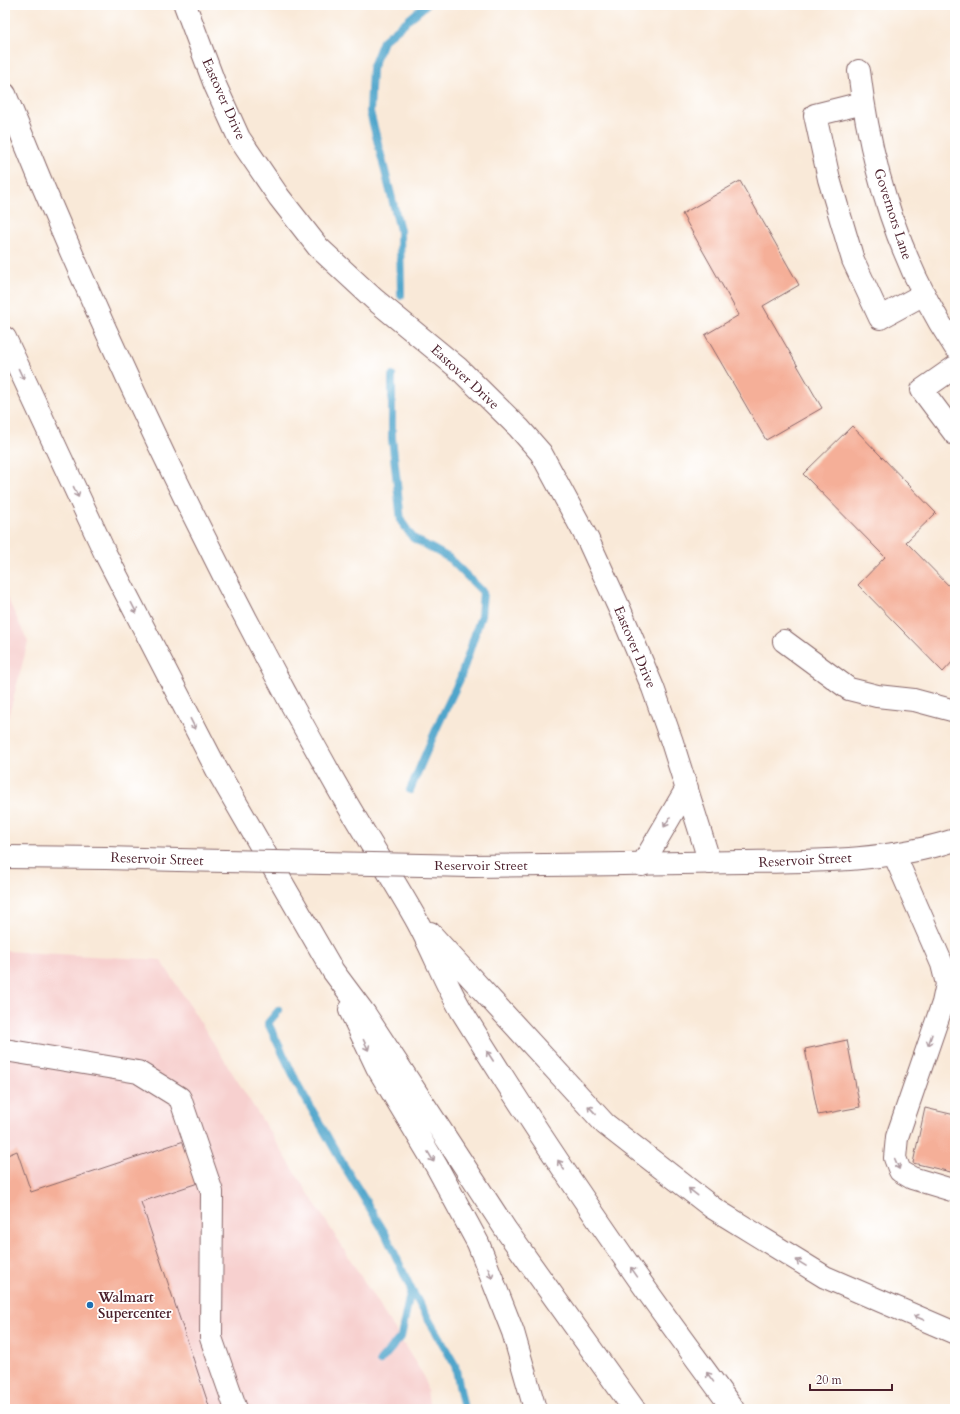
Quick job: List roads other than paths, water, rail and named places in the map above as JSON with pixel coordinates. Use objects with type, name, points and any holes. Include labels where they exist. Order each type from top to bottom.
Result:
[{"type":"main road","name":"Eastover Drive","points":[[186,5],[215,85],[239,138],[279,197],[318,247],[374,299],[458,368],[519,428],[541,453],[588,540],[653,688],[687,788],[710,863]]},
{"type":"main road","name":"Governors Lane","points":[[859,71],[863,103],[882,188],[902,248],[924,294],[955,347]]},
{"type":"main road","points":[[5,94],[20,134],[96,308],[170,469],[235,598],[322,760],[362,830],[416,918],[454,998],[528,1114],[634,1272],[733,1409]]},
{"type":"main road","points":[[863,103],[815,115],[829,179],[853,260],[880,318],[924,294]]},
{"type":"main road","points":[[5,338],[20,374],[105,553],[217,770],[333,971],[370,1052],[437,1167],[478,1243],[513,1332],[536,1409]]},
{"type":"main road","points":[[955,367],[922,390],[955,434]]},
{"type":"main road","points":[[784,641],[849,689],[877,696],[914,700],[955,711]]},
{"type":"main road","points":[[642,865],[687,788]]},
{"type":"main road","name":"Reservoir Street","points":[[5,857],[470,866],[642,865],[823,860],[894,854],[943,844],[955,840]]},
{"type":"main road","points":[[894,854],[942,964],[947,984],[949,1006],[897,1137],[894,1158],[900,1171],[912,1178],[955,1192]]},
{"type":"main road","points":[[416,918],[605,1124],[712,1208],[825,1278],[955,1333]]},
{"type":"main road","points":[[333,971],[365,1014],[506,1230],[634,1409]]},
{"type":"main road","points":[[5,1050],[138,1072],[180,1098],[212,1192],[211,1338],[236,1409]]},
{"type":"waterway","points":[[401,295],[400,230],[370,112],[372,69],[383,41],[426,5]]},
{"type":"waterway","points":[[392,376],[392,438],[401,521],[413,538],[449,558],[483,592],[481,616],[460,679],[410,790]]},
{"type":"waterway","points":[[279,1010],[268,1023],[299,1087],[385,1233],[411,1289],[455,1365],[464,1409]]},
{"type":"waterway","points":[[380,1361],[401,1337],[411,1289]]},
{"type":"place","name":"Walmart Supercenter","points":[[90,1305]]}]
